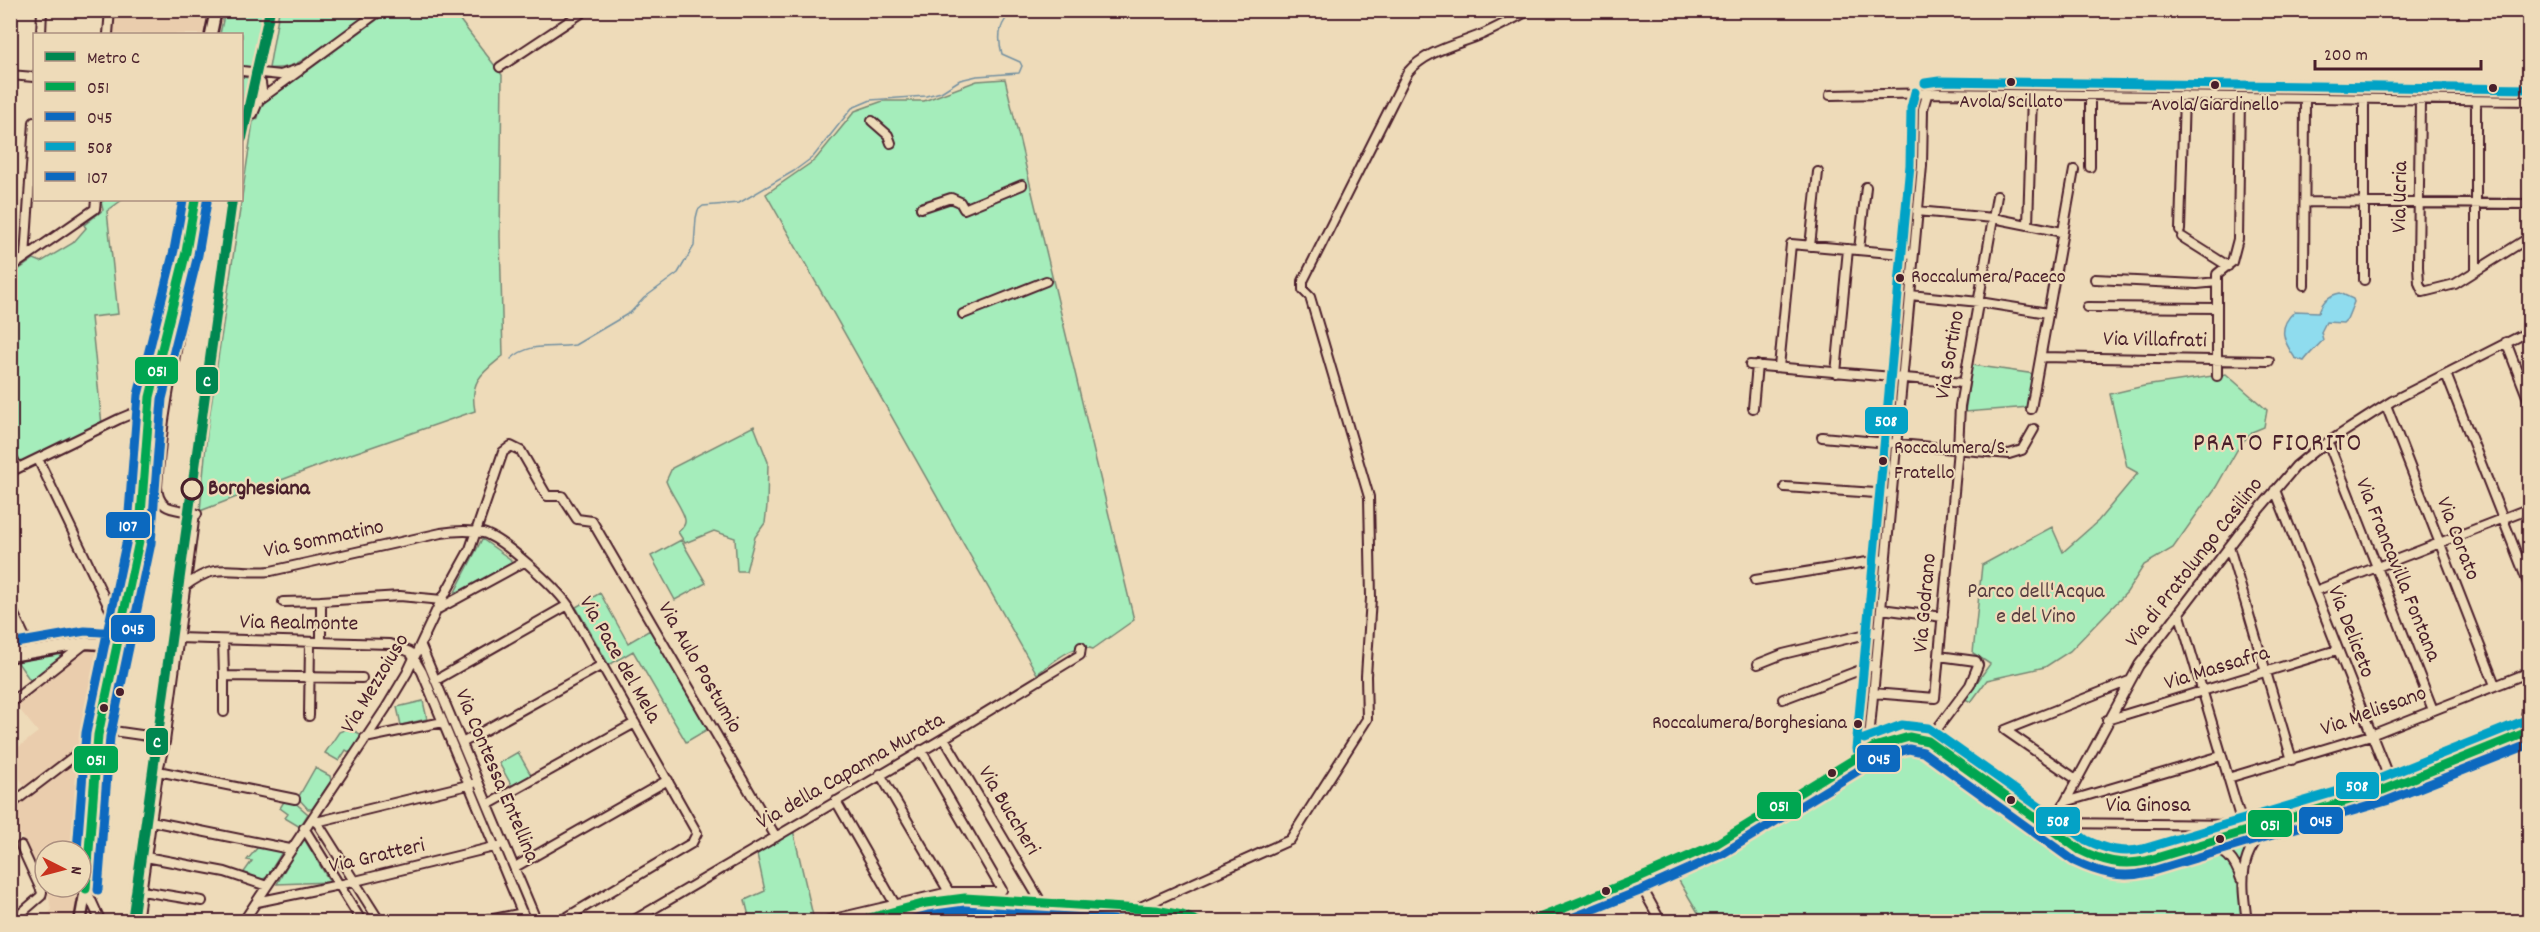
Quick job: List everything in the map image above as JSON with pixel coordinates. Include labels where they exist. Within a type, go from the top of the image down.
[{"type":"main road","points":[[213,33],[215,15]]},
{"type":"main road","points":[[90,839],[99,734],[118,642],[120,621],[137,554],[148,407],[154,375],[188,246],[195,201]]},
{"type":"main road","points":[[86,643],[102,637],[120,621]]},
{"type":"main road","points":[[102,637],[118,642]]},
{"type":"main road","points":[[10,656],[86,643],[118,642]]},
{"type":"main road","points":[[81,921],[84,899]]},
{"type":"street","points":[[41,33],[42,10]]},
{"type":"street","points":[[108,33],[110,10]]},
{"type":"street","points":[[243,115],[252,114],[263,97],[381,10]]},
{"type":"street","points":[[500,67],[586,10]]},
{"type":"street","points":[[1136,909],[1290,840],[1367,721],[1366,676],[1371,598],[1369,497],[1310,297],[1303,290],[1303,281],[1408,72],[1417,62],[1530,10]]},
{"type":"street","points":[[244,72],[280,75],[302,68]]},
{"type":"street","points":[[244,72],[260,81],[263,97]]},
{"type":"street","points":[[10,75],[33,77]]},
{"type":"street","points":[[273,91],[280,75]]},
{"type":"street","points":[[1830,95],[1939,93],[2090,97],[2184,96],[2529,101]]},
{"type":"street","points":[[1868,750],[1922,165],[1923,109],[1927,95]]},
{"type":"street","points":[[2028,225],[2032,95]]},
{"type":"street","points":[[2184,96],[2181,233],[2228,266]]},
{"type":"street","points":[[2090,97],[2090,167]]},
{"type":"street","points":[[2217,376],[2217,274],[2235,257],[2238,239],[2240,97]]},
{"type":"street","points":[[2304,285],[2305,99]]},
{"type":"street","points":[[2364,99],[2364,280]]},
{"type":"street","name":"Via Ucria","points":[[2420,101],[2419,283],[2423,292],[2455,284],[2476,271]]},
{"type":"street","points":[[2476,101],[2476,271]]},
{"type":"street","points":[[872,121],[888,135],[891,143]]},
{"type":"street","points":[[25,257],[33,137]]},
{"type":"street","points":[[2031,409],[2074,170]]},
{"type":"street","points":[[1810,246],[1818,172]]},
{"type":"street","points":[[921,208],[951,198],[960,202],[964,209],[1022,185]]},
{"type":"street","points":[[1859,250],[1866,188]]},
{"type":"street","name":"Via Sortino","points":[[1958,449],[1964,383],[1997,196]]},
{"type":"street","points":[[10,268],[95,209],[96,201]]},
{"type":"street","points":[[137,921],[196,514],[166,506],[158,495],[164,414],[195,264],[204,201]]},
{"type":"street","points":[[2305,202],[2529,204]]},
{"type":"street","points":[[1917,211],[1993,218],[2062,232]]},
{"type":"street","points":[[2476,271],[2529,237]]},
{"type":"street","points":[[1779,367],[1791,244],[1914,255]]},
{"type":"street","points":[[1836,373],[1848,249]]},
{"type":"street","points":[[2095,279],[2197,284],[2217,282]]},
{"type":"street","points":[[963,314],[1046,281]]},
{"type":"street","points":[[1910,294],[2048,313]]},
{"type":"street","points":[[2087,307],[2217,308]]},
{"type":"street","name":"Via di Pratolungo Casilino","points":[[2052,826],[2107,720],[2148,651],[2275,490],[2303,460],[2386,405],[2529,331]]},
{"type":"street","points":[[2506,342],[2529,404]]},
{"type":"street","name":"Via Villafrati","points":[[2041,357],[2268,361]]},
{"type":"street","points":[[1753,408],[1754,365],[1964,383]]},
{"type":"street","points":[[2446,374],[2529,588]]},
{"type":"street","name":"Via Corato","points":[[2386,405],[2495,685]]},
{"type":"street","points":[[10,453],[14,470],[148,407]]},
{"type":"street","points":[[142,500],[150,465],[154,422],[157,416],[164,414]]},
{"type":"street","points":[[1822,436],[2009,454],[2022,450],[2034,429]]},
{"type":"street","name":"Via Francavilla Fontana","points":[[2328,442],[2433,710]]},
{"type":"street","name":"Via Mezzoiuso","points":[[243,921],[304,828],[314,819],[393,698],[442,600],[463,564],[477,532],[506,448],[514,446],[521,451],[547,496],[562,496],[577,519],[589,519]]},
{"type":"street","name":"Via Godrano","points":[[1873,693],[1935,698],[1958,449]]},
{"type":"street","points":[[38,459],[120,621]]},
{"type":"street","points":[[1785,486],[1891,494]]},
{"type":"street","name":"Via Deliceto","points":[[2275,490],[2392,786]]},
{"type":"street","points":[[2315,591],[2529,508]]},
{"type":"street","name":"Via Aulo Postumio","points":[[589,519],[776,837]]},
{"type":"street","name":"Via Pace del Mela","points":[[477,532],[493,538],[524,562],[558,592],[568,605],[696,828],[697,837],[692,843],[559,921]]},
{"type":"street","name":"Via Sommatino","points":[[184,586],[201,574],[212,570],[247,573],[271,571],[441,533],[477,532]]},
{"type":"street","points":[[2229,547],[2292,760]]},
{"type":"street","points":[[1755,579],[1886,559]]},
{"type":"street","points":[[437,610],[524,562]]},
{"type":"street","points":[[283,602],[400,596],[442,600]]},
{"type":"street","points":[[321,601],[321,641]]},
{"type":"street","points":[[436,680],[568,605]]},
{"type":"street","points":[[10,606],[32,652]]},
{"type":"street","points":[[1881,609],[1943,617]]},
{"type":"street","points":[[2179,612],[2241,825],[2240,834],[2251,847]]},
{"type":"street","points":[[1758,664],[1783,654],[1879,631]]},
{"type":"street","name":"Via Realmonte","points":[[177,638],[392,644],[406,649],[415,658]]},
{"type":"street","points":[[224,640],[224,712]]},
{"type":"street","points":[[309,716],[310,642]]},
{"type":"street","points":[[10,703],[86,643]]},
{"type":"street","name":"Via Contessa Entellina","points":[[421,646],[537,921]]},
{"type":"street","name":"Via della Capanna Murata","points":[[631,921],[944,738],[1080,655],[1081,647]]},
{"type":"street","name":"Via Massafra","points":[[2107,720],[2337,650]]},
{"type":"street","points":[[1928,741],[1970,685],[1978,665],[1971,659],[1939,656]]},
{"type":"street","name":"Via Contessa Entellina","points":[[415,658],[526,921]]},
{"type":"street","points":[[1784,699],[1876,664]]},
{"type":"street","points":[[462,743],[602,665]]},
{"type":"street","name":"Via Melissano","points":[[2228,778],[2371,735],[2529,672]]},
{"type":"street","points":[[224,676],[362,678]]},
{"type":"street","points":[[2076,779],[2005,730],[2129,681]]},
{"type":"street","points":[[1552,921],[1569,918],[1738,832],[1868,750],[1904,737],[1918,737],[1928,741],[2052,826],[2088,855],[2115,864],[2143,862],[2392,786],[2527,727],[2529,694]]},
{"type":"street","points":[[365,738],[443,722]]},
{"type":"street","points":[[489,804],[635,723]]},
{"type":"street","points":[[10,805],[99,734],[148,736]]},
{"type":"street","name":"Via Buccheri","points":[[944,738],[1056,921]]},
{"type":"street","points":[[821,921],[896,907],[949,892],[999,892],[1002,890],[921,750]]},
{"type":"street","points":[[2065,802],[2221,756]]},
{"type":"street","points":[[158,771],[295,799]]},
{"type":"street","points":[[880,774],[949,892]]},
{"type":"street","points":[[515,867],[668,780]]},
{"type":"street","points":[[380,921],[314,819],[479,782]]},
{"type":"street","points":[[836,801],[896,907]]},
{"type":"street","points":[[151,821],[290,849]]},
{"type":"street","points":[[2247,921],[2243,884],[2244,865],[2251,847],[2272,824]]},
{"type":"street","name":"Via Ginosa","points":[[2052,826],[2241,825]]},
{"type":"street","points":[[304,828],[362,921]]},
{"type":"street","points":[[2227,853],[2228,837]]},
{"type":"street","name":"Via Gratteri","points":[[257,902],[339,885],[506,844]]},
{"type":"street","points":[[2205,844],[2227,853],[2236,864],[2243,884]]},
{"type":"street","points":[[11,921],[41,896],[42,892],[21,846]]},
{"type":"street","points":[[146,857],[221,871],[267,886]]},
{"type":"street","points":[[1528,921],[1638,882]]},
{"type":"street","points":[[1638,882],[1661,921]]},
{"type":"street","points":[[142,891],[202,901]]},
{"type":"street","points":[[852,921],[879,920],[965,898],[1136,909],[1179,914],[1200,921]]},
{"type":"street","points":[[90,899],[100,921]]},
{"type":"street","points":[[879,920],[896,907],[1047,904]]},
{"type":"street","points":[[478,921],[523,913]]},
{"type":"shaded area","points":[[114,10],[209,11],[203,33],[113,33]]},
{"type":"shaded area","points":[[99,646],[107,654],[90,739],[27,789],[11,766],[10,754],[38,732],[15,704],[86,647]]},
{"type":"shaded area","points":[[92,746],[85,839],[33,839],[33,861],[24,841],[11,822],[11,808]]},
{"type":"shaded area","points":[[49,899],[79,899],[75,921],[39,921],[51,911]]},
{"type":"green space","points":[[225,11],[264,11],[251,68],[243,66],[243,33],[220,33]]},
{"type":"green space","points":[[279,11],[375,11],[303,60],[287,67],[269,68]]},
{"type":"green space","points":[[389,11],[453,11],[502,75],[500,237],[503,356],[479,379],[474,392],[475,411],[334,460],[200,511],[207,433],[253,122],[258,118],[261,105]]},
{"type":"green space","points":[[243,77],[257,79],[260,93],[254,98],[250,107],[243,108]]},
{"type":"green space","points":[[1005,79],[1134,620],[1093,649],[1078,648],[1071,651],[1037,674],[766,194],[815,160],[855,111],[883,101],[924,101],[977,81]]},
{"type":"green space","points":[[121,201],[107,211],[118,314],[91,317],[102,425],[19,464],[11,447],[11,275],[34,259],[41,262],[73,243],[86,228],[84,225],[103,210],[101,202]]},
{"type":"green space","points":[[1972,365],[2035,374],[2030,407],[1965,412]]},
{"type":"green space","name":"Parco dell'Acqua e del Vino","points":[[2226,374],[2267,410],[2264,427],[2252,432],[2240,445],[2216,487],[2173,548],[2144,565],[2127,592],[2070,651],[2045,667],[1987,680],[1971,702],[1965,699],[1990,664],[1973,653],[1982,565],[2052,527],[2063,552],[2098,521],[2138,473],[2127,467],[2110,394],[2144,386]]},
{"type":"green space","points":[[754,426],[768,462],[767,506],[765,523],[755,537],[746,571],[737,571],[735,538],[714,531],[685,543],[678,532],[685,524],[684,516],[666,481],[672,468]]},
{"type":"green space","points":[[482,539],[510,559],[512,563],[454,594]]},
{"type":"green space","points":[[681,540],[706,583],[675,600],[651,556]]},
{"type":"green space","points":[[600,593],[628,643],[650,630],[708,729],[686,742],[633,651],[609,665],[576,607]]},
{"type":"green space","points":[[73,650],[32,683],[16,660]]},
{"type":"green space","points":[[423,701],[427,719],[401,725],[397,707]]},
{"type":"green space","points":[[349,728],[362,735],[351,753],[346,750],[339,761],[325,753],[339,732]]},
{"type":"green space","points":[[1916,737],[2077,848],[2127,864],[2240,834],[2249,849],[2243,884],[2247,922],[1703,921],[1672,869],[1711,851],[1869,749]]},
{"type":"green space","points":[[518,752],[532,777],[513,788],[499,763]]},
{"type":"green space","points":[[315,768],[330,776],[331,781],[312,809],[308,809],[298,798]]},
{"type":"green space","points":[[285,800],[293,801],[308,814],[300,827],[285,818],[288,814],[280,808]]},
{"type":"green space","points":[[793,830],[814,920],[750,921],[745,900],[765,891],[757,854]]},
{"type":"green space","points":[[303,837],[330,882],[277,884]]},
{"type":"green space","points":[[258,847],[282,852],[267,877],[260,881],[242,875],[252,861],[247,860]]},
{"type":"green space","points":[[957,910],[1048,914],[1051,921],[930,921],[928,915]]},
{"type":"water","points":[[2340,293],[2353,299],[2354,302],[2347,319],[2343,323],[2326,322],[2321,332],[2323,340],[2304,361],[2295,358],[2287,346],[2284,334],[2289,317],[2295,311],[2319,312],[2326,300]]},
{"type":"waterway","points":[[511,359],[519,353],[534,348],[575,345],[631,312],[644,298],[678,273],[694,246],[698,210],[703,206],[739,203],[794,171],[813,157],[852,108],[871,100],[926,96],[941,92],[960,80],[977,76],[1019,73],[1022,66],[1020,62],[1002,54],[1000,41],[1003,24],[1015,10]]},
{"type":"metro line","name":"C","points":[[243,133],[270,10]]},
{"type":"metro line","name":"C","points":[[132,922],[232,201]]},
{"type":"transit line","name":"508","points":[[1925,83],[1939,81],[2530,89]]},
{"type":"transit line","name":"508","points":[[1856,749],[1910,165],[1911,108],[1915,92]]},
{"type":"transit line","name":"107","points":[[78,839],[86,733],[127,539],[138,395],[174,250],[183,201]]},
{"type":"transit line","name":"051","points":[[90,839],[98,735],[139,541],[150,397],[186,252],[195,201]]},
{"type":"transit line","name":"045","points":[[98,890],[110,737],[151,543],[162,399],[198,255],[207,202]]},
{"type":"transit line","name":"107","points":[[10,644],[85,631],[118,633]]},
{"type":"transit line","name":"508","points":[[1864,739],[1902,725],[1928,728],[2086,840],[2107,848],[2128,851],[2143,849],[2379,779],[2526,720]]},
{"type":"transit line","name":"051","points":[[1529,922],[1637,879],[1716,844],[1874,747],[1909,737],[1928,741],[2080,850],[2104,860],[2129,863],[2146,861],[2383,790],[2530,731]]},
{"type":"transit line","name":"045","points":[[1562,922],[1642,890],[1722,854],[1879,758],[1909,749],[1923,752],[2074,861],[2102,872],[2129,875],[2149,872],[2386,801],[2530,744]]},
{"type":"transit line","name":"051","points":[[854,922],[926,903],[965,898],[1156,910],[1182,915],[1199,922]]},
{"type":"transit line","name":"045","points":[[902,922],[928,915],[965,910],[1148,922]]},
{"type":"place","name":"Avola/Scillato","points":[[2011,82]]},
{"type":"place","name":"Avola/Giardinello","points":[[2215,85]]},
{"type":"place","name":"Roccalumera/Paceco","points":[[1900,278]]},
{"type":"place","name":"Roccalumera/S. Fratello","points":[[1883,461]]},
{"type":"place","name":"Borghesiana","points":[[192,489]]},
{"type":"place","name":"Roccalumera/Borghesiana","points":[[1858,724]]},
{"type":"district","name":"PRATO FIORITO","points":[[2278,444]]}]
